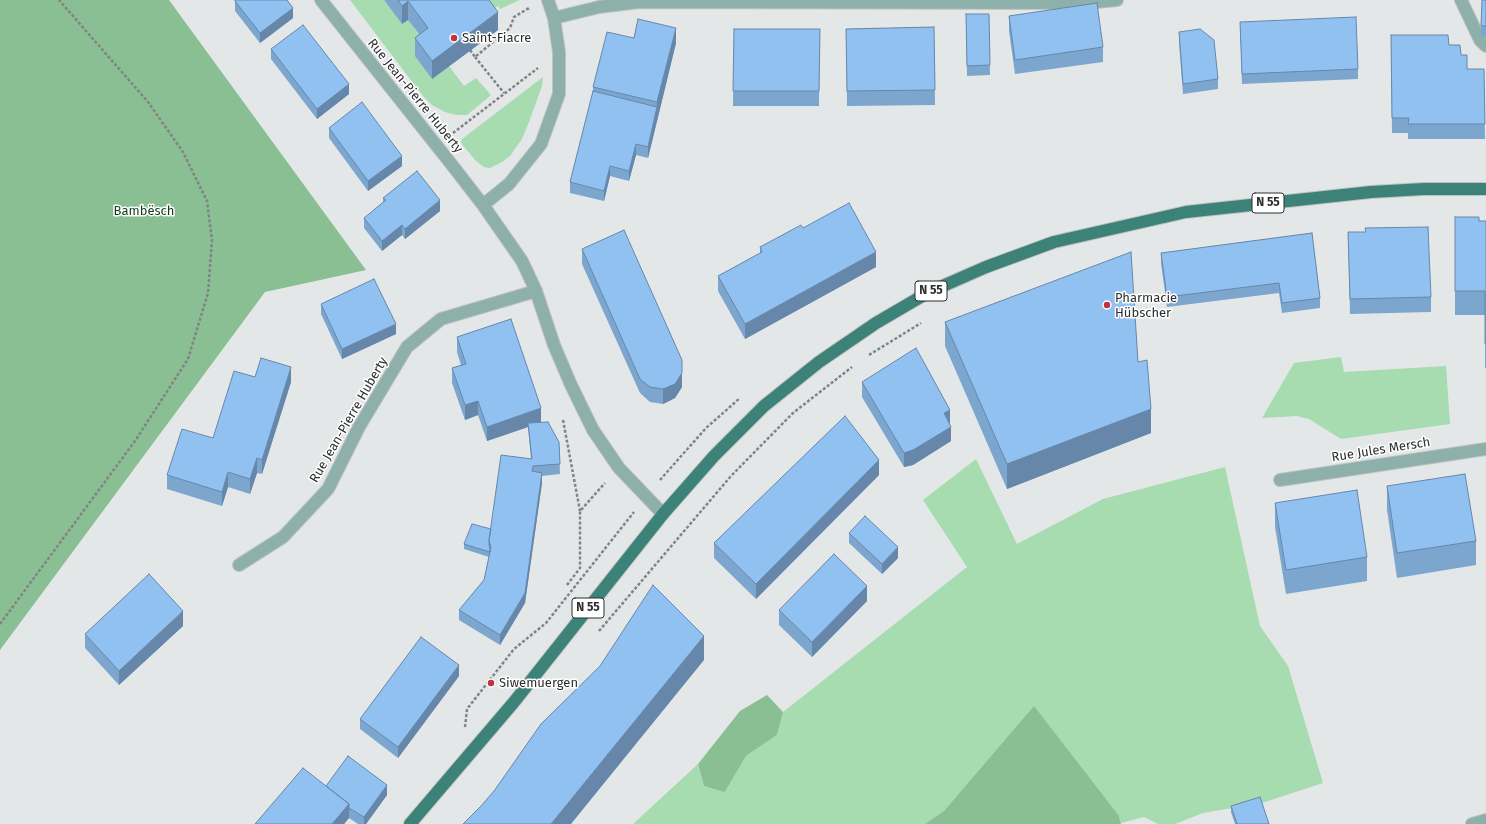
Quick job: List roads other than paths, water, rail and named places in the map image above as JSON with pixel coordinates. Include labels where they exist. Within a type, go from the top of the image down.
[{"type":"main road","name":"N 55","points":[[410,824],[514,702],[663,514],[719,451],[764,406],[819,362],[876,323],[929,292],[1054,242],[1186,212],[1371,192],[1424,189],[1486,189]]},
{"type":"street","name":"Rue Jean-Pierre Huberty","points":[[321,0],[483,205],[522,261],[536,291],[554,345],[571,385],[594,430],[619,468],[663,514]]},
{"type":"street","points":[[483,205],[509,184],[541,144],[559,94],[559,52],[554,18],[548,0]]},
{"type":"street","points":[[554,18],[599,7],[639,2],[1082,2],[1118,0]]},
{"type":"street","points":[[1461,0],[1480,40],[1486,46]]},
{"type":"street","name":"Rue Jean-Pierre Huberty","points":[[239,565],[283,537],[328,489],[359,427],[407,347],[441,319],[536,291]]},
{"type":"street","name":"Rue Jules Mersch","points":[[1280,480],[1486,449]]},
{"type":"street","points":[[1472,824],[1486,820]]},
{"type":"place","name":"Saint-Fiacre","points":[[454,38]]},
{"type":"place","name":"Pharmacie Hübscher","points":[[1107,305]]},
{"type":"place","name":"Siwemuergen","points":[[491,683]]},
{"type":"park label","name":"Bambësch","points":[[144,211]]}]
